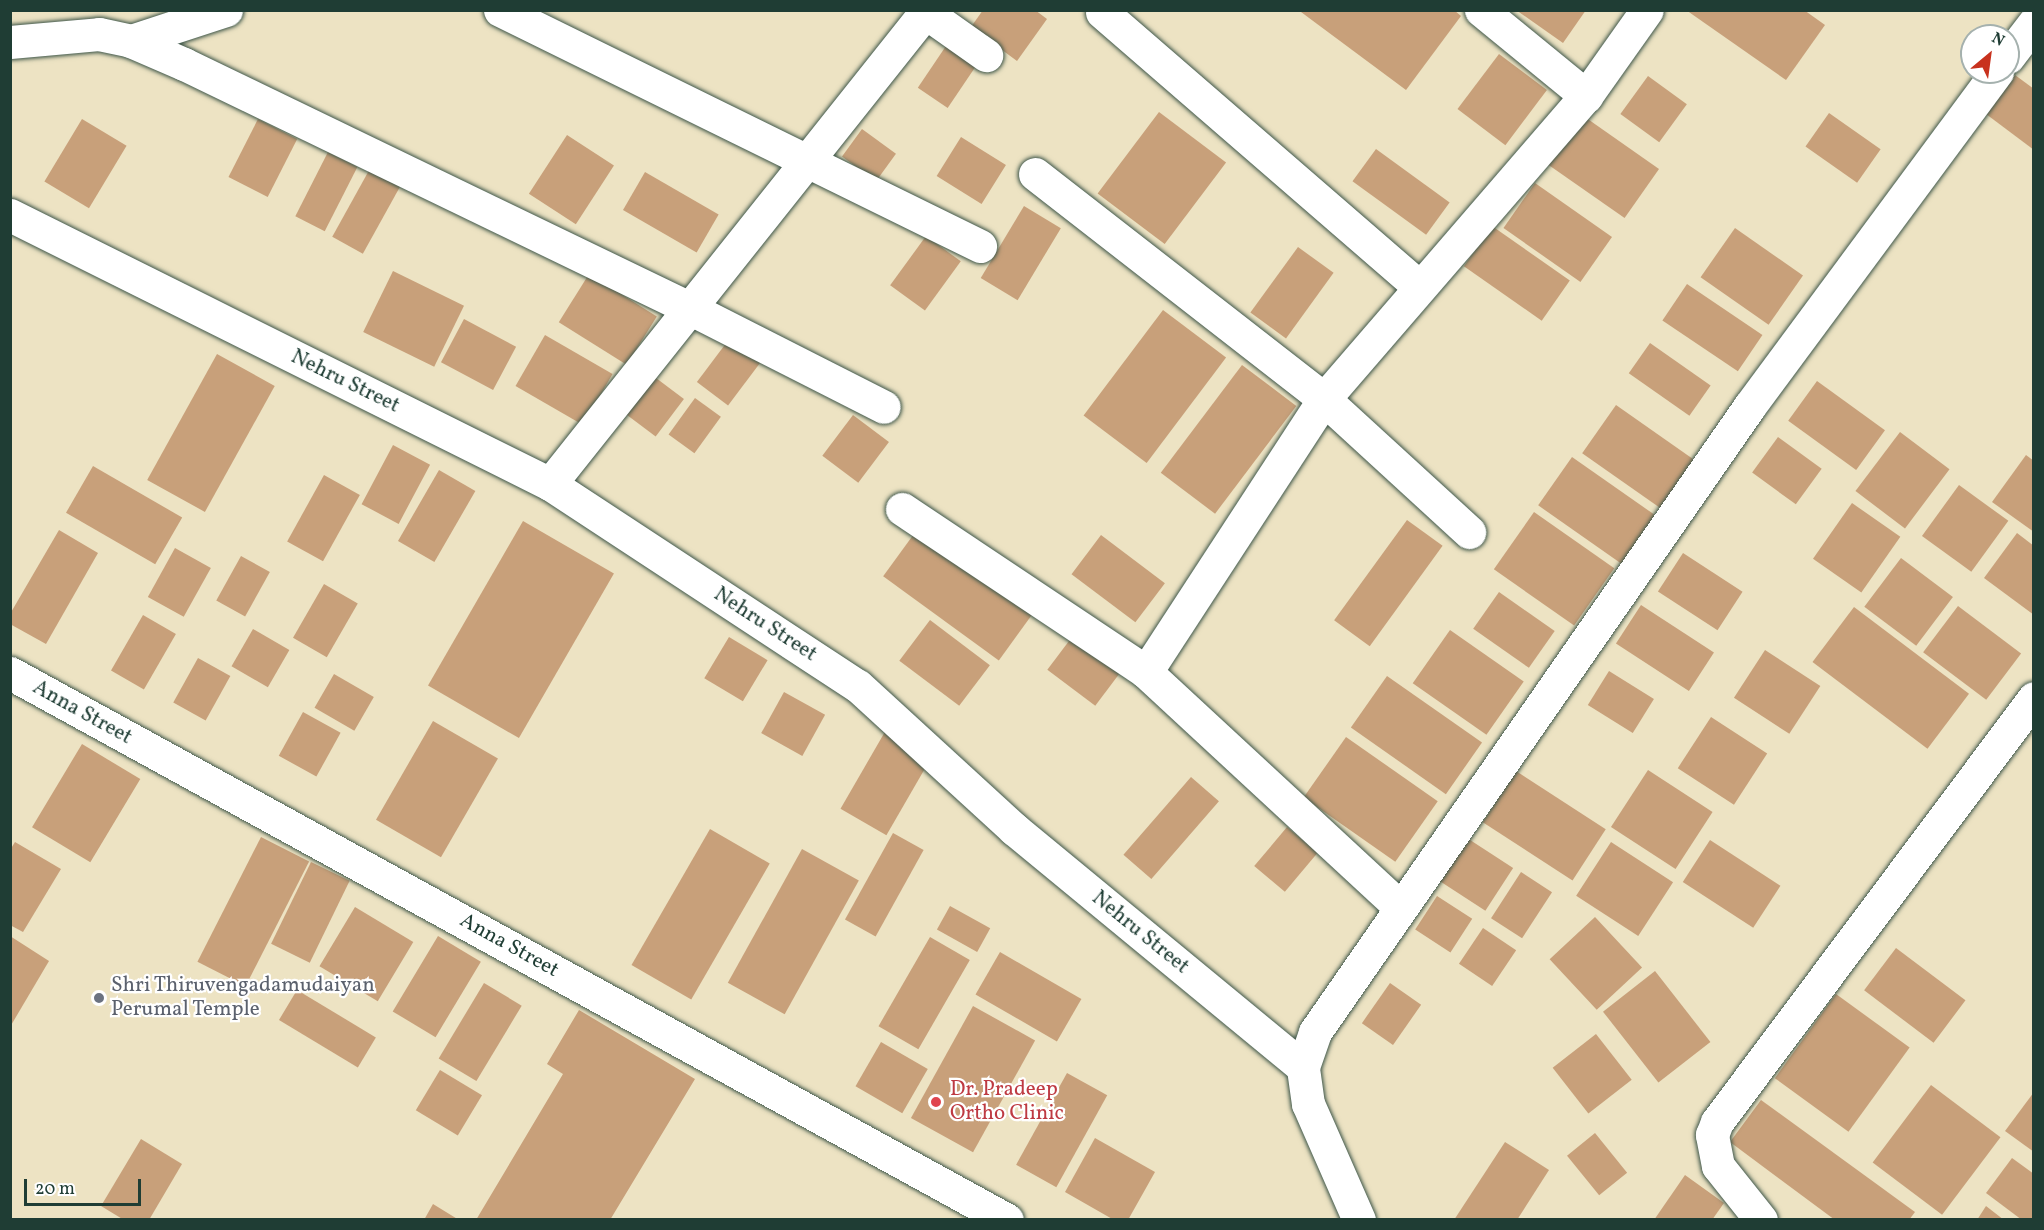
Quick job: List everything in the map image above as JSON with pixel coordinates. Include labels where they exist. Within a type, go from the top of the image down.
[{"type":"street","points":[[131,40],[226,10]]},
{"type":"street","points":[[500,10],[810,160],[980,246]]},
{"type":"street","points":[[1480,10],[1586,96]]},
{"type":"street","points":[[1146,672],[1324,399],[1586,96],[1647,10]]},
{"type":"street","points":[[550,484],[810,160],[926,11],[986,55]]},
{"type":"street","points":[[1102,12],[1420,287]]},
{"type":"street","points":[[2020,41],[2034,23]]},
{"type":"street","points":[[10,42],[99,34],[131,40],[184,63],[691,309],[884,408]]},
{"type":"street","points":[[1359,1220],[1308,1104],[1303,1067],[1315,1032],[1749,406],[1988,84]]},
{"type":"street","points":[[1035,174],[1324,399],[1469,532]]},
{"type":"street","name":"Nehru Street","points":[[10,215],[550,484],[858,686],[1014,829],[1303,1067]]},
{"type":"street","points":[[902,509],[1146,672],[1401,908]]},
{"type":"street","name":"Anna Street","points":[[10,674],[1007,1220]]},
{"type":"street","points":[[1761,1220],[1718,1166],[1712,1135],[1717,1122],[2034,698]]},
{"type":"building","points":[[983,10],[1035,10],[1047,19],[1017,61],[971,27]]},
{"type":"building","points":[[1302,10],[1454,10],[1461,16],[1406,90],[1301,12]]},
{"type":"building","points":[[1516,10],[1586,10],[1563,43]]},
{"type":"building","points":[[1686,10],[1804,10],[1825,25],[1786,80]]},
{"type":"building","points":[[948,43],[978,63],[948,108],[918,88]]},
{"type":"building","points":[[1499,54],[1547,90],[1505,145],[1457,109]]},
{"type":"building","points":[[1648,76],[1687,104],[1659,142],[1620,114]]},
{"type":"building","points":[[2020,79],[2034,89],[2034,150],[1986,114],[2008,84],[2020,84]]},
{"type":"building","points":[[1159,112],[1226,163],[1165,244],[1098,193]]},
{"type":"building","points":[[1829,113],[1881,149],[1857,183],[1805,147]]},
{"type":"building","points":[[1582,115],[1659,169],[1625,218],[1548,164]]},
{"type":"building","points":[[82,119],[127,146],[89,208],[44,182]]},
{"type":"building","points":[[258,119],[297,139],[268,197],[228,177]]},
{"type":"building","points":[[862,129],[896,154],[876,181],[842,157]]},
{"type":"building","points":[[567,135],[614,165],[576,224],[529,194]]},
{"type":"building","points":[[961,137],[1006,165],[982,204],[937,176]]},
{"type":"building","points":[[1376,149],[1450,202],[1426,235],[1352,181]]},
{"type":"building","points":[[328,152],[357,167],[325,231],[295,216]]},
{"type":"building","points":[[372,165],[403,182],[363,254],[332,237]]},
{"type":"building","points":[[645,172],[719,214],[697,253],[623,210]]},
{"type":"building","points":[[1535,183],[1612,237],[1580,282],[1503,228]]},
{"type":"building","points":[[1024,206],[1061,228],[1018,300],[981,278]]},
{"type":"building","points":[[1492,226],[1570,280],[1542,321],[1464,266]]},
{"type":"building","points":[[1735,228],[1803,276],[1769,325],[1701,277]]},
{"type":"building","points":[[926,236],[961,261],[925,311],[890,285]]},
{"type":"building","points":[[1298,247],[1334,273],[1286,338],[1250,313]]},
{"type":"building","points":[[393,271],[464,306],[434,367],[363,332]]},
{"type":"building","points":[[589,274],[657,316],[627,365],[559,322]]},
{"type":"building","points":[[1687,284],[1762,335],[1738,371],[1662,320]]},
{"type":"building","points":[[1163,310],[1226,358],[1147,463],[1084,415]]},
{"type":"building","points":[[464,319],[516,347],[493,390],[441,362]]},
{"type":"building","points":[[545,335],[613,374],[583,425],[516,386]]},
{"type":"building","points":[[730,338],[761,361],[728,405],[697,382]]},
{"type":"building","points":[[1650,343],[1711,385],[1689,416],[1629,373]]},
{"type":"building","points":[[217,354],[275,386],[205,512],[147,480]]},
{"type":"building","points":[[1242,365],[1296,406],[1215,514],[1161,473]]},
{"type":"building","points":[[652,375],[684,399],[656,437],[624,413]]},
{"type":"building","points":[[1817,381],[1885,430],[1856,470],[1788,421]]},
{"type":"building","points":[[695,398],[721,417],[694,453],[669,434]]},
{"type":"building","points":[[1616,405],[1695,461],[1662,509],[1582,453]]},
{"type":"building","points":[[853,415],[889,442],[858,483],[822,456]]},
{"type":"building","points":[[1900,432],[1950,469],[1905,528],[1855,491]]},
{"type":"building","points":[[1778,437],[1822,469],[1796,504],[1752,473]]},
{"type":"building","points":[[393,445],[430,465],[399,524],[362,504]]},
{"type":"building","points":[[2026,455],[2034,461],[2034,532],[1992,502]]},
{"type":"building","points":[[1572,457],[1656,516],[1623,564],[1538,505]]},
{"type":"building","points":[[93,466],[182,518],[155,564],[66,513]]},
{"type":"building","points":[[439,470],[475,491],[434,562],[398,541]]},
{"type":"building","points":[[324,475],[360,495],[323,561],[287,541]]},
{"type":"building","points":[[1959,485],[2008,521],[1971,572],[1922,536]]},
{"type":"building","points":[[1852,503],[1900,537],[1861,593],[1813,559]]},
{"type":"building","points":[[1534,512],[1614,568],[1574,626],[1494,569]]},
{"type":"building","points":[[1407,520],[1443,546],[1370,646],[1334,620]]},
{"type":"building","points":[[523,521],[614,574],[519,738],[428,686]]},
{"type":"building","points":[[919,527],[1035,611],[999,660],[883,576]]},
{"type":"building","points":[[59,530],[98,553],[46,644],[10,624],[10,614]]},
{"type":"building","points":[[2017,533],[2034,546],[2034,615],[1984,578]]},
{"type":"building","points":[[1101,535],[1165,583],[1135,622],[1072,574]]},
{"type":"building","points":[[175,548],[211,568],[184,617],[148,597]]},
{"type":"building","points":[[1683,553],[1743,592],[1717,630],[1658,592]]},
{"type":"building","points":[[241,556],[270,572],[245,617],[216,601]]},
{"type":"building","points":[[1901,558],[1953,597],[1916,646],[1864,607]]},
{"type":"building","points":[[324,584],[358,604],[327,657],[293,638]]},
{"type":"building","points":[[1499,592],[1555,631],[1529,668],[1473,629]]},
{"type":"building","points":[[1641,605],[1714,652],[1689,691],[1616,644]]},
{"type":"building","points":[[1958,606],[2021,654],[1986,700],[1923,652]]},
{"type":"building","points":[[1854,607],[1969,694],[1927,749],[1812,662]]},
{"type":"building","points":[[143,615],[176,634],[144,689],[111,670]]},
{"type":"building","points":[[930,620],[990,665],[959,706],[899,661]]},
{"type":"building","points":[[253,629],[289,650],[268,687],[231,666]]},
{"type":"building","points":[[1450,630],[1524,682],[1486,735],[1413,683]]},
{"type":"building","points":[[729,637],[768,660],[743,701],[704,678]]},
{"type":"building","points":[[1072,637],[1120,673],[1095,706],[1047,670]]},
{"type":"building","points":[[1765,650],[1820,686],[1789,734],[1734,698]]},
{"type":"building","points":[[198,658],[230,676],[206,721],[173,703]]},
{"type":"building","points":[[1609,671],[1654,699],[1633,733],[1588,705]]},
{"type":"building","points":[[334,674],[374,697],[354,731],[314,708]]},
{"type":"building","points":[[1387,676],[1482,743],[1446,794],[1351,728]]},
{"type":"building","points":[[784,692],[825,715],[802,756],[761,733]]},
{"type":"building","points":[[303,712],[341,733],[316,777],[279,756]]},
{"type":"building","points":[[1711,717],[1767,753],[1734,805],[1678,768]]},
{"type":"building","points":[[433,721],[498,758],[441,857],[376,820]]},
{"type":"building","points":[[886,730],[932,756],[886,835],[840,809]]},
{"type":"building","points":[[1346,737],[1438,801],[1395,862],[1304,798]]},
{"type":"building","points":[[82,744],[140,779],[90,862],[32,827]]},
{"type":"building","points":[[1648,770],[1713,812],[1676,869],[1611,827]]},
{"type":"building","points":[[1516,771],[1606,829],[1573,880],[1483,822]]},
{"type":"building","points":[[1191,777],[1219,801],[1151,879],[1123,855]]},
{"type":"building","points":[[1287,827],[1318,853],[1285,892],[1254,866]]},
{"type":"building","points":[[710,829],[770,864],[691,999],[632,965]]},
{"type":"building","points":[[893,833],[924,850],[876,937],[845,920]]},
{"type":"building","points":[[261,837],[309,862],[246,986],[197,962]]},
{"type":"building","points":[[1467,838],[1513,868],[1485,911],[1439,881]]},
{"type":"building","points":[[1710,840],[1780,886],[1753,928],[1683,882]]},
{"type":"building","points":[[15,842],[61,869],[23,932],[10,925],[10,850]]},
{"type":"building","points":[[1611,842],[1673,882],[1638,936],[1576,896]]},
{"type":"building","points":[[802,849],[859,881],[785,1014],[728,983]]},
{"type":"building","points":[[311,862],[350,881],[310,963],[271,944]]},
{"type":"building","points":[[1521,872],[1552,892],[1522,938],[1491,918]]},
{"type":"building","points":[[1437,896],[1472,919],[1450,952],[1415,930]]},
{"type":"building","points":[[950,906],[990,928],[977,952],[937,930]]},
{"type":"building","points":[[355,907],[413,942],[378,1001],[319,966]]},
{"type":"building","points":[[1595,917],[1642,967],[1597,1010],[1550,959]]},
{"type":"building","points":[[1483,928],[1516,950],[1492,986],[1459,964]]},
{"type":"building","points":[[10,936],[49,961],[10,1027]]},
{"type":"building","points":[[438,936],[481,962],[436,1037],[393,1011]]},
{"type":"building","points":[[930,937],[970,960],[918,1049],[878,1026]]},
{"type":"building","points":[[1896,948],[1965,1000],[1934,1043],[1864,990]]},
{"type":"building","points":[[1000,952],[1081,999],[1057,1041],[976,994]]},
{"type":"building","points":[[1655,971],[1710,1042],[1658,1083],[1603,1012]]},
{"type":"building","points":[[484,983],[522,1006],[476,1081],[439,1058]]},
{"type":"building","points":[[1390,983],[1421,1005],[1393,1045],[1362,1023]]},
{"type":"building","points":[[297,990],[376,1037],[358,1067],[279,1020]]},
{"type":"building","points":[[1836,994],[1910,1047],[1848,1132],[1775,1078]]},
{"type":"building","points":[[973,1006],[1035,1040],[973,1152],[911,1118]]},
{"type":"building","points":[[579,1010],[695,1079],[610,1220],[476,1220],[563,1074],[547,1064]]},
{"type":"building","points":[[1596,1034],[1632,1080],[1588,1114],[1553,1068]]},
{"type":"building","points":[[881,1042],[928,1069],[902,1113],[856,1086]]},
{"type":"building","points":[[440,1070],[482,1095],[458,1136],[416,1110]]},
{"type":"building","points":[[1067,1073],[1107,1095],[1056,1187],[1016,1165]]},
{"type":"building","points":[[1931,1085],[2000,1137],[1942,1215],[1873,1162]]},
{"type":"building","points":[[2034,1092],[2034,1152],[2005,1131]]},
{"type":"building","points":[[1761,1100],[1915,1212],[1909,1220],[1835,1220],[1730,1142]]},
{"type":"building","points":[[1595,1133],[1627,1173],[1599,1195],[1567,1156]]},
{"type":"building","points":[[1095,1138],[1155,1172],[1128,1220],[1114,1220],[1065,1192]]},
{"type":"building","points":[[141,1139],[182,1164],[149,1220],[124,1220],[101,1206]]},
{"type":"building","points":[[1505,1142],[1549,1170],[1517,1220],[1454,1220]]},
{"type":"building","points":[[2012,1158],[2034,1174],[2034,1220],[2022,1220],[1986,1193]]},
{"type":"building","points":[[1685,1175],[1724,1203],[1712,1220],[1654,1220]]},
{"type":"building","points":[[433,1204],[459,1220],[424,1220]]},
{"type":"building","points":[[1986,1206],[2004,1220],[1977,1220]]},
{"type":"place","name":"Shri Thiruvengadamudaiyan Perumal Temple","points":[[99,998]]},
{"type":"place","name":"Dr. Pradeep Ortho Clinic","points":[[936,1102]]}]
